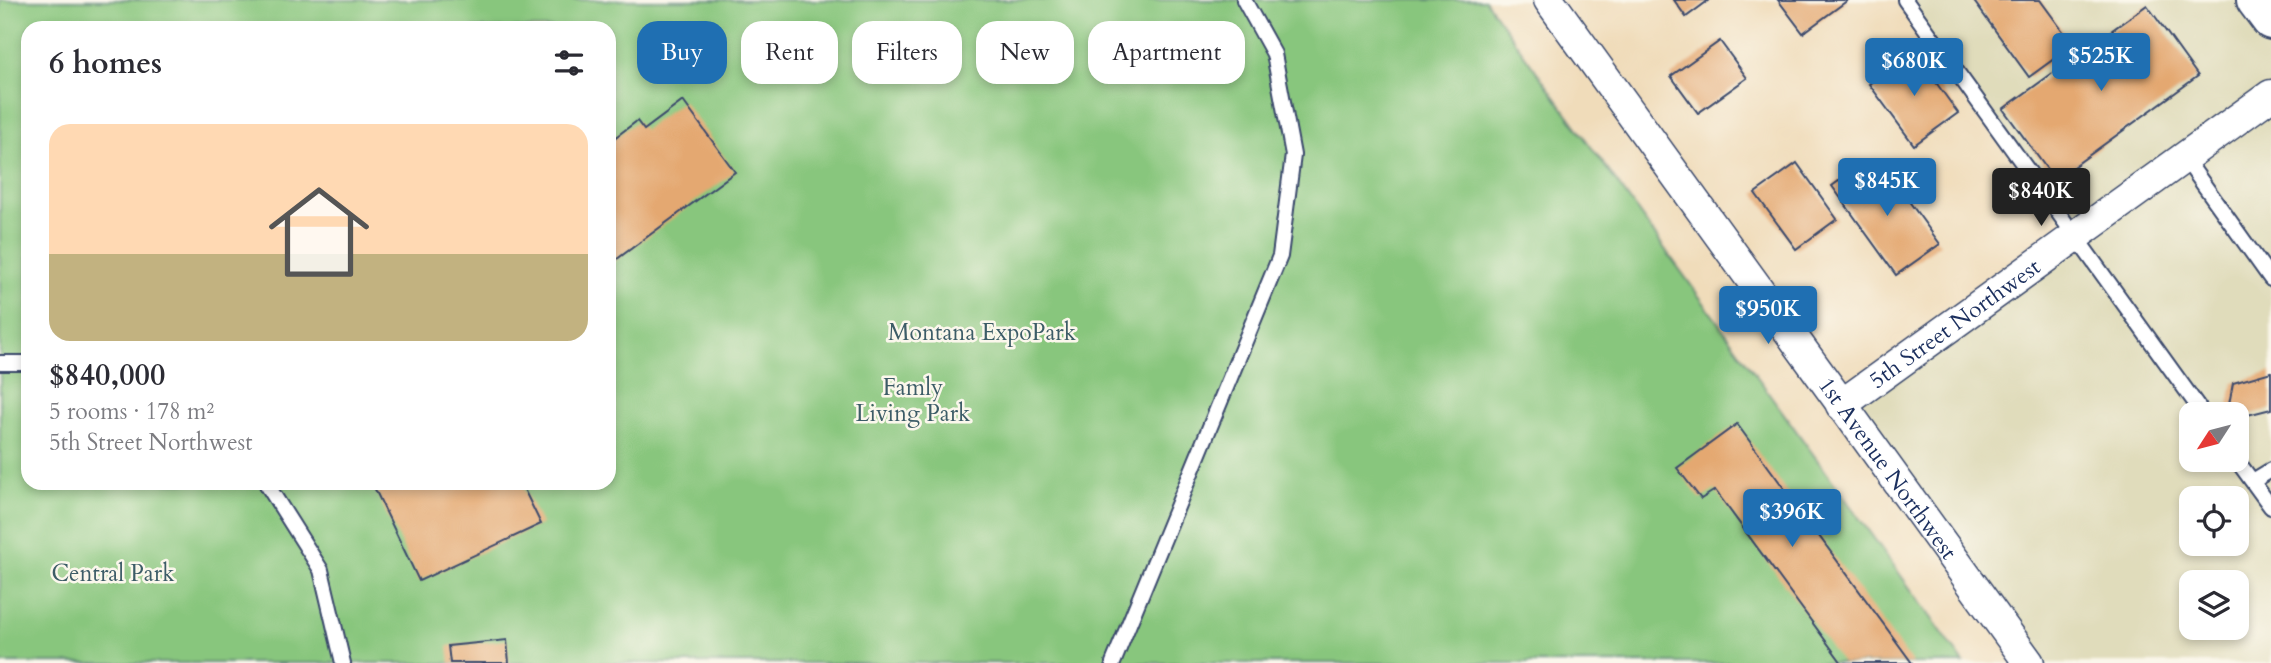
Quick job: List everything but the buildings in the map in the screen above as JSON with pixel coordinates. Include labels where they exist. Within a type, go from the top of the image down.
[{"type":"highway","points":[[2256,0],[2271,20]]},
{"type":"street","name":"1st Avenue Northwest","points":[[1549,0],[2029,663]]},
{"type":"street","name":"5th Street Northwest","points":[[1841,404],[2271,94]]},
{"type":"lane","points":[[1113,663],[1280,256],[1293,155],[1274,54],[1244,0]]},
{"type":"lane","points":[[1905,0],[2195,402]]},
{"type":"lane","points":[[2184,157],[2271,279]]},
{"type":"lane","points":[[0,362],[21,363]]},
{"type":"lane","points":[[2253,481],[2271,470]]},
{"type":"lane","points":[[2246,472],[2271,507]]},
{"type":"lane","points":[[270,490],[321,570],[343,663]]},
{"type":"shaded area","points":[[1905,0],[2256,0],[2271,20],[2271,663],[2029,663],[1841,405],[2074,235]]},
{"type":"green space","name":"Montana ExpoPark","points":[[0,0],[1485,0],[1964,663],[0,663]]},
{"type":"park label","name":"Famly Living Park","points":[[913,400]]},
{"type":"park label","name":"Central Park","points":[[113,573]]}]
